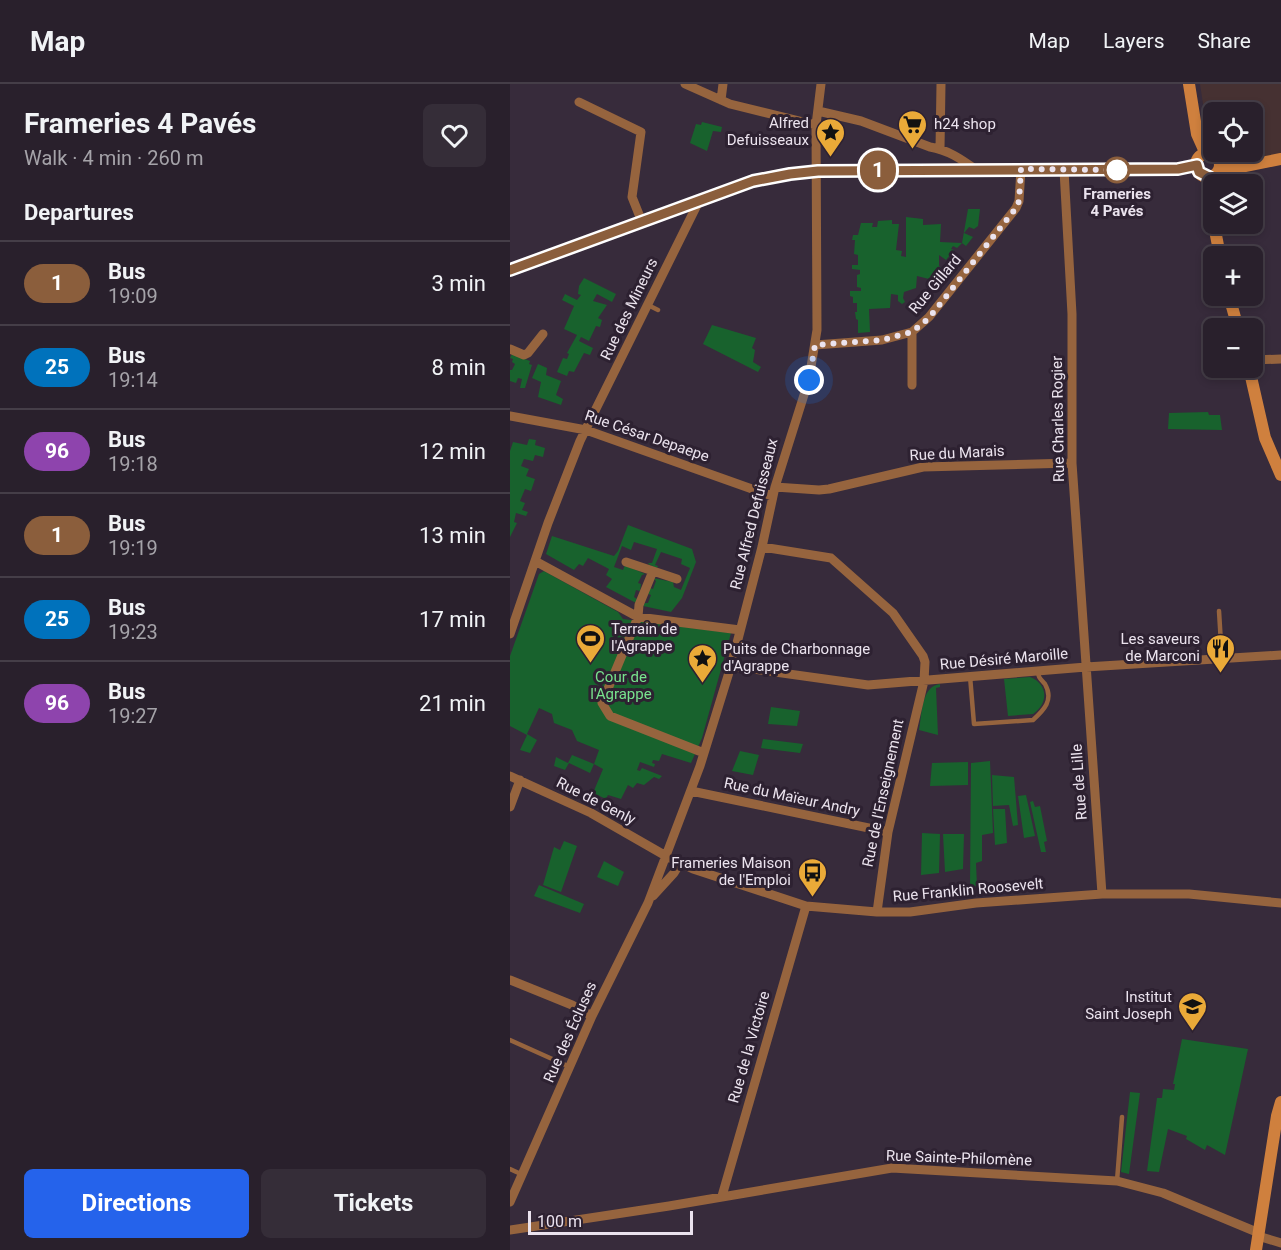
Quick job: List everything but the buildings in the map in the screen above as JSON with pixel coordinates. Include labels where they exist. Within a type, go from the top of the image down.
[{"type":"main road","points":[[1189,84],[1197,134],[1203,147]]},
{"type":"main road","points":[[1203,156],[1199,158],[1197,165],[1199,172],[1203,174]]},
{"type":"main road","points":[[1220,166],[1240,167],[1281,159]]},
{"type":"main road","points":[[1218,162],[1220,166]]},
{"type":"main road","points":[[510,270],[769,177],[818,171],[1178,169],[1197,165]]},
{"type":"main road","points":[[1216,174],[1220,166]]},
{"type":"main road","points":[[1251,378],[1265,438],[1281,475]]},
{"type":"main road","points":[[1256,1250],[1276,1116],[1281,1102]]},
{"type":"street","points":[[685,84],[730,104],[816,125]]},
{"type":"street","points":[[721,100],[723,84]]},
{"type":"street","name":"Rue Alfred Defuisseaux","points":[[648,903],[691,791],[731,666],[774,491],[809,380],[815,345],[818,171],[816,125],[821,84]]},
{"type":"street","points":[[940,149],[941,84]]},
{"type":"street","points":[[579,102],[641,132],[632,197],[642,222]]},
{"type":"street","points":[[818,111],[861,121],[940,149],[958,157],[975,169]]},
{"type":"street","name":"Rue Gillard","points":[[815,345],[882,340],[912,332],[929,318],[1016,208],[1019,201],[1021,169]]},
{"type":"street","name":"Rue Charles Rogier","points":[[1064,170],[1072,314],[1072,463],[1086,667]]},
{"type":"street","name":"Rue des Mineurs","points":[[510,634],[522,591],[586,430],[699,201]]},
{"type":"street","points":[[912,332],[912,385]]},
{"type":"street","points":[[510,349],[524,355],[543,334]]},
{"type":"street","points":[[1263,360],[1281,359]]},
{"type":"street","name":"Rue César Depaepe","points":[[510,416],[586,430],[774,491]]},
{"type":"street","name":"Rue du Marais","points":[[774,491],[829,489],[923,467],[1072,463]]},
{"type":"street","points":[[762,547],[831,558],[893,613],[923,656],[924,681]]},
{"type":"street","points":[[535,561],[638,617],[740,630]]},
{"type":"street","points":[[626,562],[677,579]]},
{"type":"street","points":[[652,571],[639,605],[638,617],[602,704],[610,716],[704,753]]},
{"type":"street","name":"Rue Désiré Maroille","points":[[731,666],[868,685],[1086,667],[1281,655]]},
{"type":"street","name":"Rue de Lille","points":[[1086,667],[1102,894]]},
{"type":"street","name":"Rue de l'Enseignement","points":[[877,912],[888,831],[924,681]]},
{"type":"street","name":"Rue de Genly","points":[[510,776],[591,813],[666,856]]},
{"type":"street","points":[[510,807],[520,780]]},
{"type":"street","name":"Rue du Maïeur Andry","points":[[691,791],[888,831]]},
{"type":"street","name":"Rue Franklin Roosevelt","points":[[666,856],[693,869],[806,906],[877,912],[910,912],[976,903],[1102,894],[1189,894],[1281,903]]},
{"type":"street","points":[[648,903],[680,863]]},
{"type":"street","name":"Rue des Écluses","points":[[510,1202],[592,1016],[648,903]]},
{"type":"street","name":"Rue de la Victoire","points":[[722,1196],[806,906]]},
{"type":"street","points":[[510,980],[572,1005],[592,1016]]},
{"type":"street","name":"Rue Sainte-Philomène","points":[[510,1230],[892,1168],[1117,1181],[1163,1193],[1281,1243]]},
{"type":"lane","points":[[648,305],[658,310]]},
{"type":"lane","points":[[1219,611],[1222,660]]},
{"type":"lane","points":[[970,676],[974,724],[1033,720],[1047,704],[1049,697],[1045,684],[1038,676],[1038,671]]},
{"type":"lane","points":[[510,1040],[570,1067]]},
{"type":"lane","points":[[1117,1181],[1122,1117]]},
{"type":"lane","points":[[510,1169],[523,1175]]},
{"type":"shaded area","points":[[1200,84],[1281,84],[1281,155],[1263,158],[1263,102],[1203,102],[1203,104]]},
{"type":"green space","points":[[702,122],[722,127],[721,132],[713,131],[707,151],[690,143],[696,124],[701,125]]},
{"type":"green space","points":[[968,209],[980,209],[978,226],[974,229],[969,227],[964,233],[973,237],[966,246],[962,243]]},
{"type":"green space","points":[[906,217],[923,219],[923,225],[941,224],[940,242],[962,243],[957,248],[953,246],[951,249],[954,250],[946,260],[939,255],[939,266],[944,270],[937,279],[931,275],[929,279],[917,276],[916,288],[904,292],[905,302],[902,304],[898,301],[898,295],[891,294],[890,308],[869,309],[870,332],[858,333],[858,320],[855,312],[857,312],[857,303],[853,303],[850,291],[861,291],[861,288],[857,287],[857,275],[860,274],[860,270],[852,269],[852,265],[858,265],[858,255],[854,254],[855,240],[852,240],[853,235],[858,235],[861,223],[873,223],[872,227],[877,227],[878,221],[892,220],[892,224],[899,224],[896,250],[902,251],[901,256],[906,257]]},
{"type":"green space","points":[[584,278],[616,294],[612,302],[597,294],[593,301],[607,305],[598,318],[602,320],[600,327],[596,326],[589,341],[581,337],[579,341],[593,348],[590,355],[584,353],[574,372],[569,371],[567,376],[557,372],[563,358],[567,359],[569,354],[567,353],[577,335],[564,329],[574,306],[562,300],[565,294],[577,300],[581,295],[578,294],[579,286]]},
{"type":"green space","points":[[712,325],[756,338],[752,348],[755,350],[753,362],[761,367],[758,372],[703,344]]},
{"type":"green space","points":[[512,354],[530,361],[529,364],[532,365],[525,388],[520,388],[522,379],[518,378],[516,383],[510,381],[510,370],[515,364],[510,358]]},
{"type":"green space","points":[[538,364],[547,368],[546,375],[561,381],[556,395],[563,399],[561,405],[538,397],[541,382],[532,378]]},
{"type":"green space","points":[[1208,412],[1209,415],[1220,415],[1222,430],[1168,429],[1169,413]]},
{"type":"green space","points":[[529,439],[536,440],[535,445],[545,448],[543,457],[535,455],[533,461],[524,459],[521,466],[529,469],[526,476],[535,479],[531,491],[525,489],[520,501],[525,503],[522,510],[528,512],[526,516],[516,513],[514,522],[517,523],[510,537],[510,451],[513,442],[527,445]]},
{"type":"green space","points":[[628,525],[692,549],[696,562],[682,598],[671,612],[643,606],[648,603],[651,595],[648,594],[650,588],[653,589],[656,581],[653,578],[673,582],[674,587],[681,590],[690,568],[681,564],[682,559],[661,552],[655,565],[658,566],[657,568],[648,564],[652,563],[657,549],[634,542],[631,550],[622,546],[614,567],[623,570],[625,565],[645,574],[638,583],[641,584],[640,591],[636,590],[634,597],[637,599],[636,603],[606,587],[612,579],[606,575],[609,569],[588,558],[583,566],[579,564],[574,570],[546,554],[552,536],[614,556]]},
{"type":"green space","name":"Cour de l'Agrappe","points":[[544,571],[618,612],[623,619],[731,633],[702,738],[691,763],[662,754],[659,761],[653,760],[654,767],[640,762],[637,770],[640,771],[642,768],[662,776],[659,779],[654,777],[644,785],[637,783],[633,788],[628,785],[621,799],[608,795],[606,799],[593,793],[603,769],[594,764],[599,750],[577,741],[572,730],[554,723],[552,714],[539,708],[527,734],[537,740],[530,753],[520,750],[527,735],[510,726],[510,656],[539,574]]},
{"type":"green space","points":[[1030,677],[1036,680],[1043,689],[1042,705],[1033,714],[1008,716],[1004,679]]},
{"type":"green space","points":[[940,684],[940,687],[936,688],[938,735],[919,730],[926,695],[934,686]]},
{"type":"green space","points":[[771,707],[800,711],[797,726],[768,724]]},
{"type":"green space","points":[[763,739],[803,744],[800,753],[761,748]]},
{"type":"green space","points":[[740,751],[759,755],[753,775],[732,771]]},
{"type":"green space","points":[[572,755],[594,764],[590,773],[569,763],[565,770],[554,766],[556,757],[568,763]]},
{"type":"green space","points":[[990,761],[993,833],[982,835],[982,861],[976,863],[977,886],[970,888],[971,763]]},
{"type":"green space","points":[[968,762],[968,785],[930,786],[932,763]]},
{"type":"green space","points":[[992,775],[1014,777],[1018,825],[1013,826],[1009,805],[993,806]]},
{"type":"green space","points":[[1026,795],[1035,836],[1024,838],[1018,796]]},
{"type":"green space","points":[[1033,801],[1035,807],[1040,806],[1047,841],[1044,842],[1046,852],[1041,852],[1030,802]]},
{"type":"green space","points":[[993,809],[1005,809],[1007,843],[995,845]]},
{"type":"green space","points":[[922,833],[940,834],[939,873],[921,875]]},
{"type":"green space","points":[[943,834],[964,834],[963,869],[945,872]]},
{"type":"green space","points":[[564,841],[577,846],[561,892],[543,885],[554,847],[560,850]]},
{"type":"green space","points":[[604,861],[624,872],[618,886],[597,877]]},
{"type":"green space","points":[[539,885],[584,904],[580,913],[534,896]]},
{"type":"green space","points":[[1182,1039],[1248,1049],[1225,1155],[1207,1145],[1205,1150],[1186,1139],[1187,1136],[1168,1129],[1159,1172],[1147,1171],[1157,1098],[1162,1098],[1163,1089],[1174,1090],[1175,1084],[1173,1084]]},
{"type":"green space","points":[[1130,1092],[1140,1093],[1129,1174],[1121,1172]]},
{"type":"bus line","name":"1","points":[[510,270],[753,181],[790,174],[818,171],[1178,169],[1197,165],[1197,169],[1203,176]]},
{"type":"place","name":"h24 shop","points":[[913,150]]},
{"type":"place","name":"Alfred Defuisseaux","points":[[830,158]]},
{"type":"place","name":"Frameries 4 Pavés","points":[[1117,170]]},
{"type":"place","name":"Terrain de l'Agrappe","points":[[590,664]]},
{"type":"place","name":"Les saveurs de Marconi","points":[[1221,674]]},
{"type":"place","name":"Puits de Charbonnage d'Agrappe","points":[[702,684]]},
{"type":"place","name":"Frameries Maison de l'Emploi","points":[[812,898]]},
{"type":"place","name":"Institut Saint Joseph","points":[[1193,1032]]},
{"type":"route","points":[[809,380],[815,345],[882,340],[912,332],[929,318],[1016,208],[1019,201],[1021,169],[1117,170]]}]
